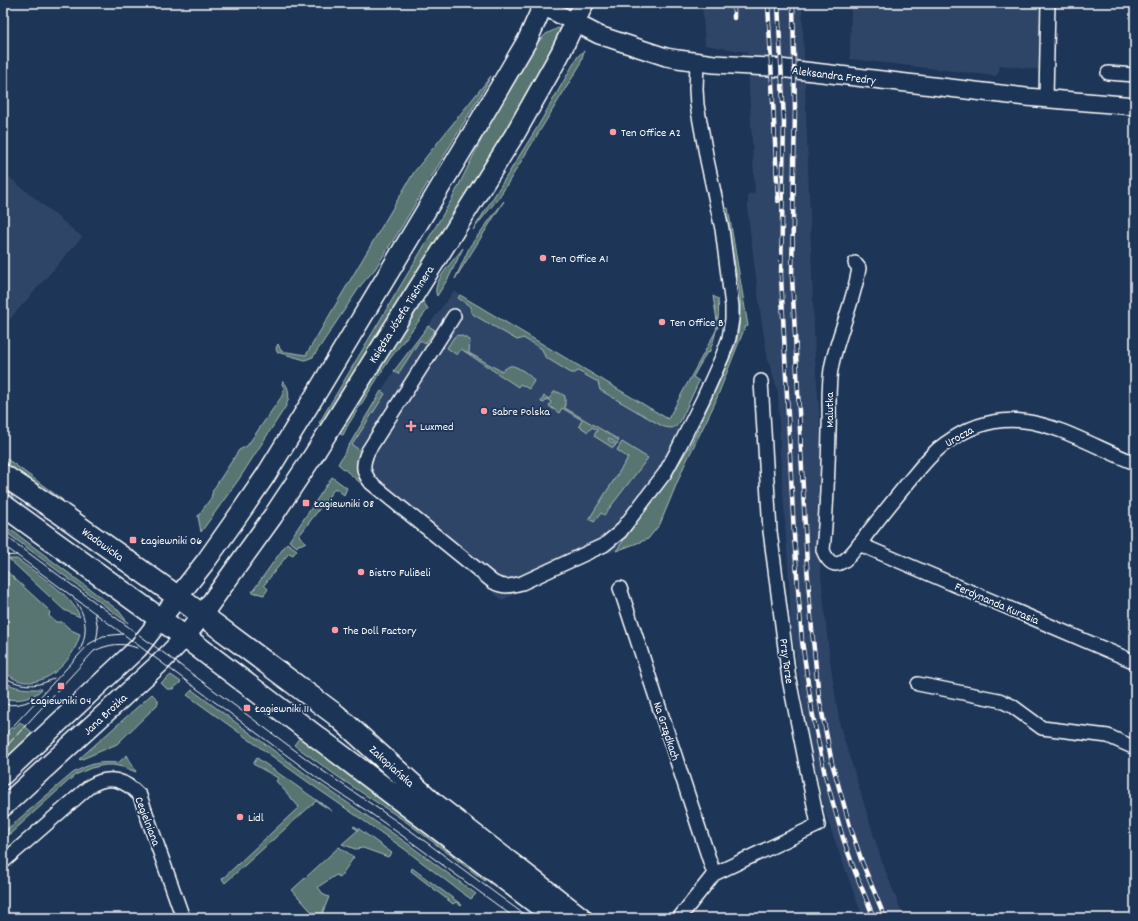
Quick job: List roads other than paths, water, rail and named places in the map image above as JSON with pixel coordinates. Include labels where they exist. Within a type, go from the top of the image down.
[{"type":"main road","name":"Księdza Józefa Tischnera","points":[[202,615],[273,516],[313,456],[515,134],[560,54],[584,3]]},
{"type":"main road","points":[[178,597],[240,513],[294,429],[489,106],[528,39],[544,4]]},
{"type":"main road","name":"Wadowicka","points":[[3,475],[60,513],[202,615]]},
{"type":"main road","points":[[3,505],[185,637]]},
{"type":"main road","name":"Jana Brożka","points":[[3,775],[138,648],[178,597]]},
{"type":"main road","name":"Jana Brożka","points":[[3,807],[145,678],[185,637],[202,615]]},
{"type":"main road","name":"Zakopiańska","points":[[202,615],[336,715],[432,802],[580,918]]},
{"type":"main road","name":"Zakopiańska","points":[[185,637],[556,918]]},
{"type":"street","points":[[1046,98],[1048,3]]},
{"type":"street","name":"Aleksandra Fredry","points":[[544,4],[575,23],[599,35],[666,57],[697,63],[771,67],[1046,98],[1135,106]]},
{"type":"street","points":[[454,316],[368,451],[364,459],[363,468],[365,475],[371,483],[493,582],[499,586],[511,586],[522,583],[604,545],[620,532],[665,472],[678,449],[692,424],[729,338],[732,319],[732,306],[722,229],[706,160],[697,105],[697,63]]},
{"type":"street","points":[[1108,73],[1135,75]]},
{"type":"street","name":"Malutka","points":[[829,561],[826,558],[824,550],[827,493],[829,388],[834,358],[857,284],[859,268],[855,263]]},
{"type":"street","name":"Przy Torze","points":[[714,874],[818,825],[789,679],[770,531],[761,381]]},
{"type":"street","name":"Urocza","points":[[829,561],[835,563],[842,562],[859,544],[933,453],[946,442],[982,424],[1012,420],[1029,421],[1041,424],[1135,463]]},
{"type":"street","name":"Ferdynanda Kurasia","points":[[859,544],[1135,662]]},
{"type":"street","name":"Na Grządkach","points":[[620,588],[714,874]]},
{"type":"street","points":[[918,684],[1000,700],[1012,706],[1042,728],[1108,736],[1135,748]]},
{"type":"street","name":"Cegielniana","points":[[3,862],[90,786],[99,780],[110,779],[123,782],[132,787],[140,796],[183,918]]},
{"type":"street","points":[[679,918],[714,874]]},
{"type":"tram line","points":[[3,534],[323,771],[411,831],[529,918]]},
{"type":"tram line","points":[[3,545],[324,783],[414,844],[515,918]]},
{"type":"tram line","points":[[3,556],[17,555]]},
{"type":"tram line","points":[[75,601],[82,613],[85,625],[83,644],[80,650]]},
{"type":"tram line","points":[[95,613],[98,630],[96,642]]},
{"type":"tram line","points":[[3,737],[89,644],[103,636],[123,634]]},
{"type":"tram line","points":[[3,750],[94,651],[121,644],[137,648]]},
{"type":"tram line","points":[[3,676],[9,680],[28,685],[35,685],[54,678]]},
{"type":"tram line","points":[[3,704],[20,704],[37,697]]},
{"type":"railway","points":[[734,3],[734,18]]},
{"type":"railway","points":[[768,3],[778,201]]},
{"type":"railway","points":[[778,3],[784,122],[781,276],[794,535],[802,641],[812,711],[825,775],[843,838],[874,918]]},
{"type":"railway","points":[[793,3],[795,110],[792,276],[807,566],[812,630],[819,697],[832,763],[862,862],[885,918]]},
{"type":"place","name":"Ten Office A2","points":[[613,132]]},
{"type":"place","name":"Ten Office A1","points":[[543,258]]},
{"type":"place","name":"Ten Office B","points":[[662,322]]},
{"type":"place","name":"Sabre Polska","points":[[484,411]]},
{"type":"place","name":"Luxmed","points":[[411,426]]},
{"type":"place","name":"Łagiewniki 08","points":[[306,503]]},
{"type":"place","name":"Łagiewniki 06","points":[[133,540]]},
{"type":"place","name":"Bistro FuliBeli","points":[[361,572]]},
{"type":"place","name":"The Doll Factory","points":[[335,630]]},
{"type":"place","name":"Łagiewniki 04","points":[[61,686]]},
{"type":"place","name":"Łagiewniki 11","points":[[247,708]]},
{"type":"place","name":"Lidl","points":[[240,817]]}]
